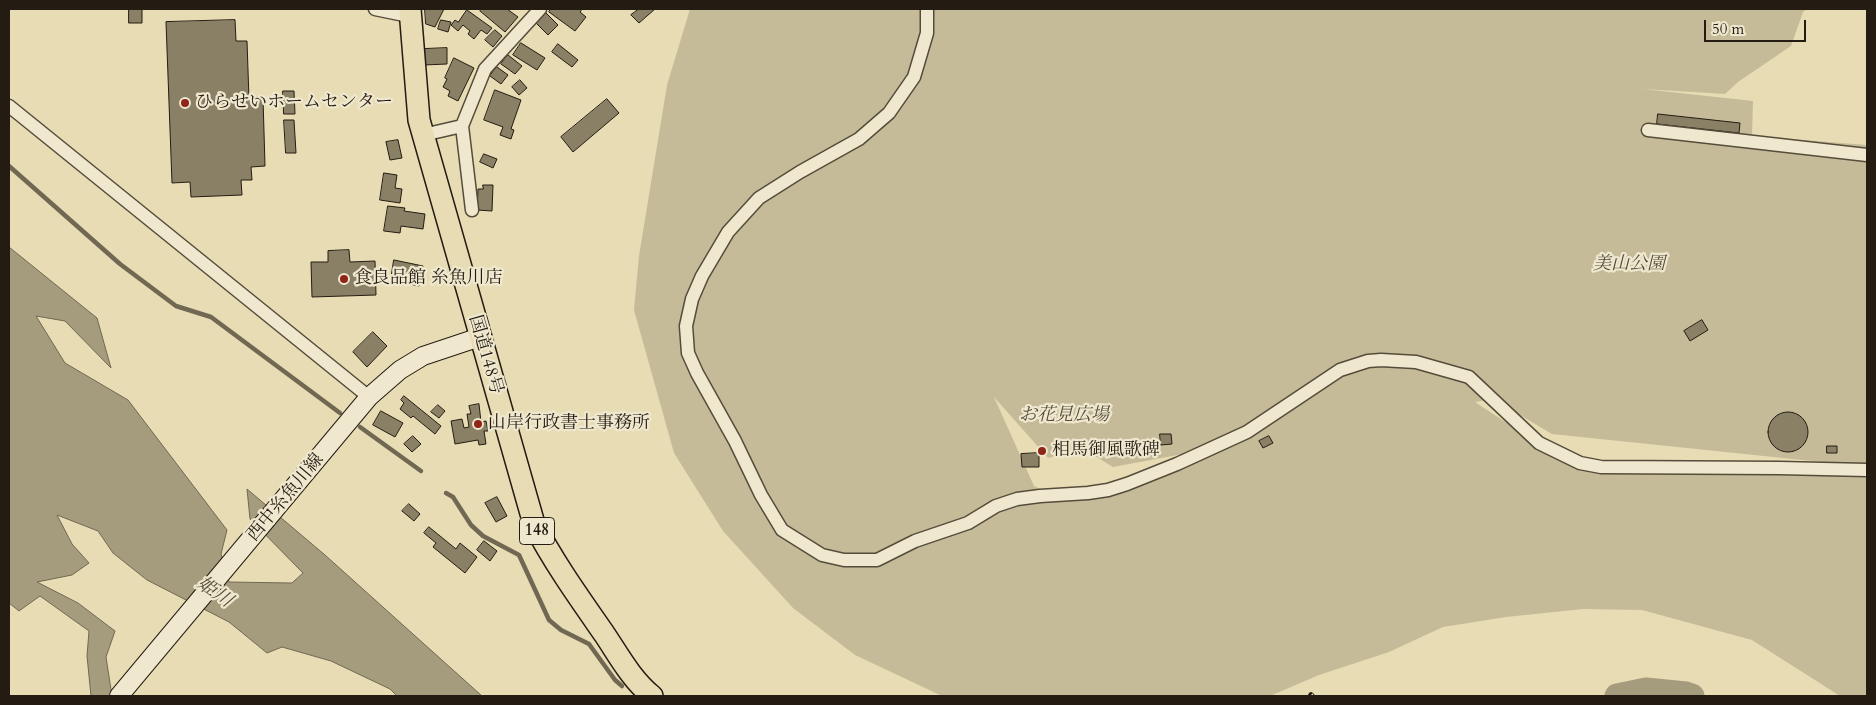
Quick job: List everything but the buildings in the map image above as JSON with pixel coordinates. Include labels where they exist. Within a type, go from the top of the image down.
[{"type":"highway","name":"国道148号","points":[[409,12],[419,120],[534,524],[559,568],[639,684],[652,696]]},
{"type":"main road","name":"西中糸魚川線","points":[[119,696],[369,397],[400,370],[423,356],[480,337]]},
{"type":"street","points":[[375,9],[409,12]]},
{"type":"street","points":[[472,210],[462,126],[485,69],[540,9]]},
{"type":"street","points":[[927,9],[927,33],[914,77],[888,113],[859,139],[800,172],[759,198],[728,232],[702,276],[692,299],[686,326],[688,353],[694,367],[735,441],[761,495],[782,530],[822,555],[844,560],[877,560],[916,541],[968,523],[996,506],[1017,499],[1088,493],[1108,490],[1127,484],[1177,464],[1247,432],[1340,370],[1368,361],[1416,362],[1469,377],[1539,443],[1580,463],[1601,467],[1867,470]]},
{"type":"street","points":[[9,106],[369,397]]},
{"type":"street","points":[[423,135],[462,126]]},
{"type":"street","points":[[1648,130],[1867,155]]},
{"type":"green space","points":[[690,9],[1807,9],[1803,12],[1791,46],[1738,82],[1725,94],[1643,89],[1753,101],[1752,136],[1867,145],[1867,473],[1831,463],[1552,434],[1493,399],[1475,402],[1519,431],[1602,473],[1867,476],[1867,696],[1840,696],[1752,640],[1642,610],[1583,609],[1506,617],[1443,627],[1389,652],[1319,675],[1270,696],[942,696],[855,655],[793,608],[723,531],[674,453],[634,310],[639,256],[667,85]],"holes":[[[994,397],[1048,458],[1082,448],[1113,467],[1221,447],[1100,496],[1058,498],[1034,486]]]},
{"type":"water","name":"姫川","points":[[9,247],[97,318],[111,368],[65,321],[36,316],[65,363],[128,400],[227,530],[221,554],[229,582],[292,583],[303,573],[250,519],[247,489],[325,555],[482,696],[397,696],[390,689],[331,661],[282,647],[267,653],[229,622],[147,580],[113,553],[98,531],[57,515],[72,544],[89,563],[72,575],[37,582],[78,603],[115,631],[106,657],[112,696],[91,696],[87,656],[89,631],[40,596],[19,611],[9,603]]},
{"type":"waterway","points":[[9,166],[120,264],[176,306],[211,317],[340,413]]},
{"type":"waterway","points":[[360,427],[421,471]]},
{"type":"waterway","points":[[446,493],[453,497],[471,525],[483,536],[519,555],[549,620],[561,630],[589,644],[615,680],[622,686]]},
{"type":"waterway","points":[[1617,696],[1646,690],[1692,696]]},
{"type":"place","name":"ひらせいホームセンター","points":[[185,103]]},
{"type":"place","name":"食良品館 糸魚川店","points":[[344,279]]},
{"type":"place","name":"山岸行政書士事務所","points":[[478,424]]},
{"type":"place","name":"相馬御風歌碑","points":[[1042,451]]},
{"type":"park label","name":"美山公園","points":[[1629,265]]},
{"type":"park label","name":"お花見広場","points":[[1064,416]]}]
